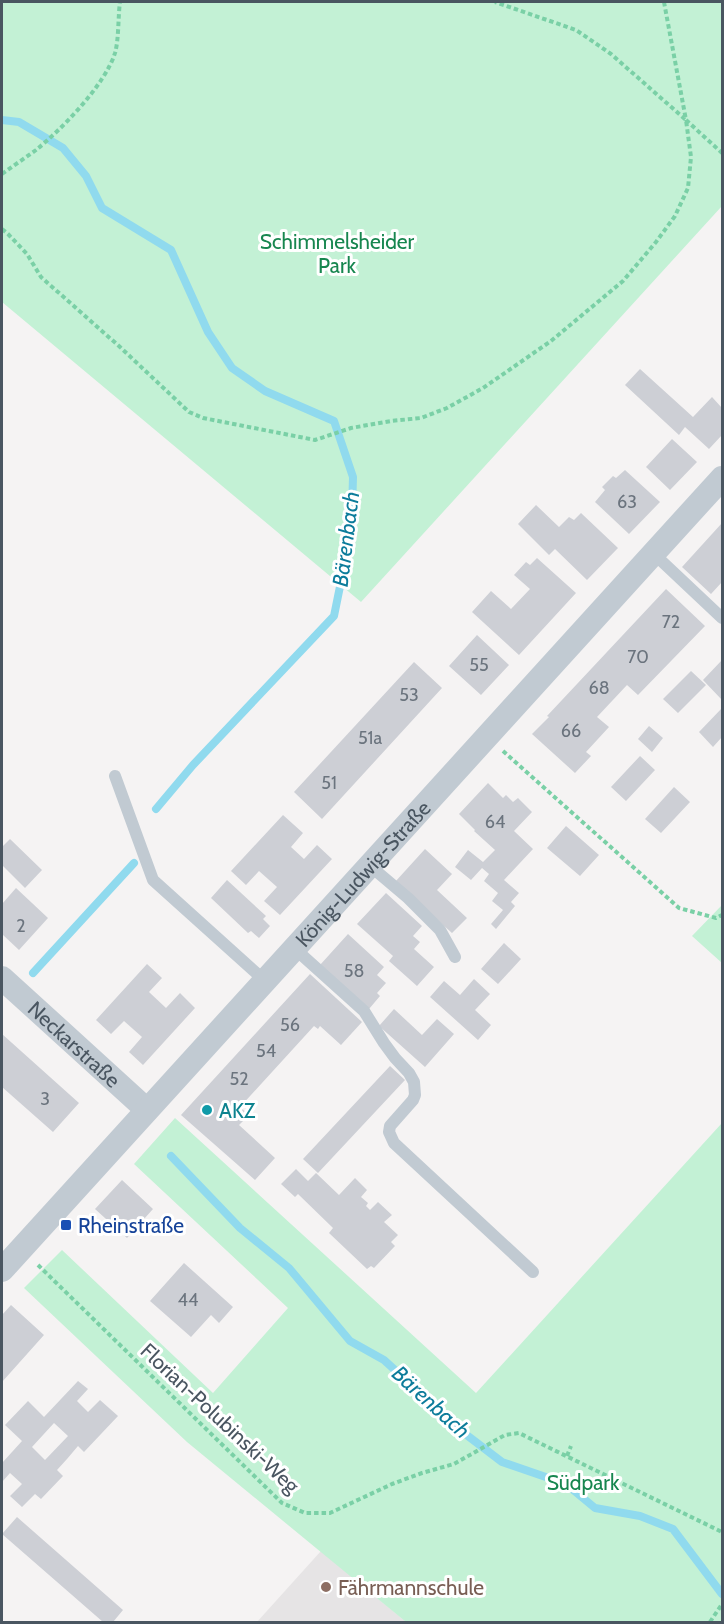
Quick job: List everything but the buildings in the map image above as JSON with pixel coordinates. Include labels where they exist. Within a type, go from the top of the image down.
[{"type":"street","name":"König-Ludwig-Straße","points":[[2,1270],[723,478]]},
{"type":"street","name":"Neckarstraße","points":[[2,978],[147,1110]]},
{"type":"lane","points":[[653,553],[723,618]]},
{"type":"lane","points":[[115,776],[153,880],[264,980]]},
{"type":"lane","points":[[369,865],[408,898],[440,930],[455,957]]},
{"type":"lane","points":[[294,948],[364,1011],[384,1043],[414,1082],[413,1100],[390,1126],[388,1132],[394,1143],[534,1272]]},
{"type":"path","points":[[2,174],[36,150],[64,124],[96,87],[115,51],[120,2]]},
{"type":"path","points":[[495,2],[576,30],[611,54],[723,153]]},
{"type":"path","points":[[2,229],[27,254],[41,277],[189,412],[203,418],[315,440],[351,428],[421,418],[447,408],[483,388],[551,341],[623,281],[675,216],[688,188],[691,157],[664,2]]},
{"type":"path","points":[[487,736],[679,908],[716,918],[723,915]]},
{"type":"path","name":"Florian-Polubinski-Weg","points":[[21,1248],[282,1503],[305,1513],[330,1513],[392,1484],[454,1464],[505,1435],[519,1433],[723,1532]]},
{"type":"path","points":[[567,1456],[571,1446]]},
{"type":"path","points":[[710,1623],[723,1604]]},
{"type":"shaded area","name":"Fährmannschule","points":[[321,1551],[406,1622],[257,1622]]},
{"type":"green space","name":"Schimmelsheider Park","points":[[2,2],[722,2],[722,206],[361,602],[2,302]]},
{"type":"green space","points":[[722,905],[722,963],[692,936]]},
{"type":"green space","name":"Südpark","points":[[175,1118],[476,1393],[722,1123],[722,1622],[406,1622],[187,1442],[24,1288],[62,1250],[213,1393],[288,1308],[134,1164]]},
{"type":"waterway","name":"Bärenbach","points":[[2,120],[19,122],[63,148],[86,176],[102,208],[171,250],[208,332],[232,368],[265,391],[334,421],[353,477],[348,547],[334,616],[193,765],[156,809]]},
{"type":"waterway","name":"Bärenbach","points":[[33,973],[134,863]]},
{"type":"waterway","name":"Bärenbach","points":[[171,1156],[240,1228],[289,1268],[350,1341],[384,1360],[464,1433],[502,1462],[566,1484],[595,1508],[640,1516],[673,1529],[722,1594]]},
{"type":"place","name":"AKZ","points":[[207,1110]]},
{"type":"place","name":"Rheinstraße","points":[[66,1225]]},
{"type":"place","name":"Fährmannschule","points":[[326,1587]]}]
